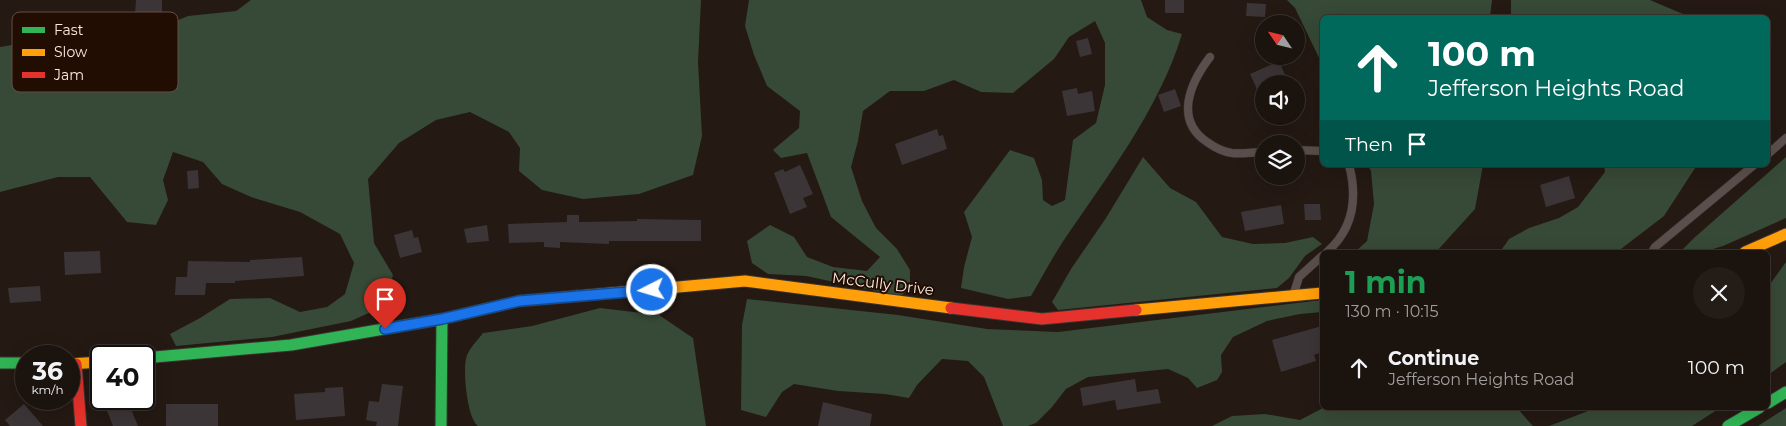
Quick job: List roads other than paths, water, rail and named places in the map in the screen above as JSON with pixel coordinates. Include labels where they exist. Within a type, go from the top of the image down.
[{"type":"street","points":[[1750,250],[1786,234]]},
{"type":"street","name":"McCully Drive","points":[[155,357],[291,345],[442,319],[519,301],[745,281],[1042,319],[1293,294],[1320,293]]},
{"type":"street","points":[[441,426],[442,319]]},
{"type":"street","points":[[0,363],[15,364]]},
{"type":"street","points":[[1770,402],[1786,392]]},
{"type":"street","points":[[80,410],[82,426]]},
{"type":"street","points":[[1728,426],[1756,410]]},
{"type":"lane","points":[[1210,57],[1199,71],[1192,87],[1189,114],[1192,127],[1197,135],[1212,145],[1230,152],[1255,152]]},
{"type":"lane","points":[[1770,152],[1786,138]]},
{"type":"lane","points":[[1305,150],[1320,151]]},
{"type":"lane","points":[[1328,250],[1341,238],[1350,220],[1352,177],[1350,167]]},
{"type":"lane","points":[[1653,250],[1752,167]]},
{"type":"lane","points":[[1293,294],[1299,277],[1320,258]]}]
